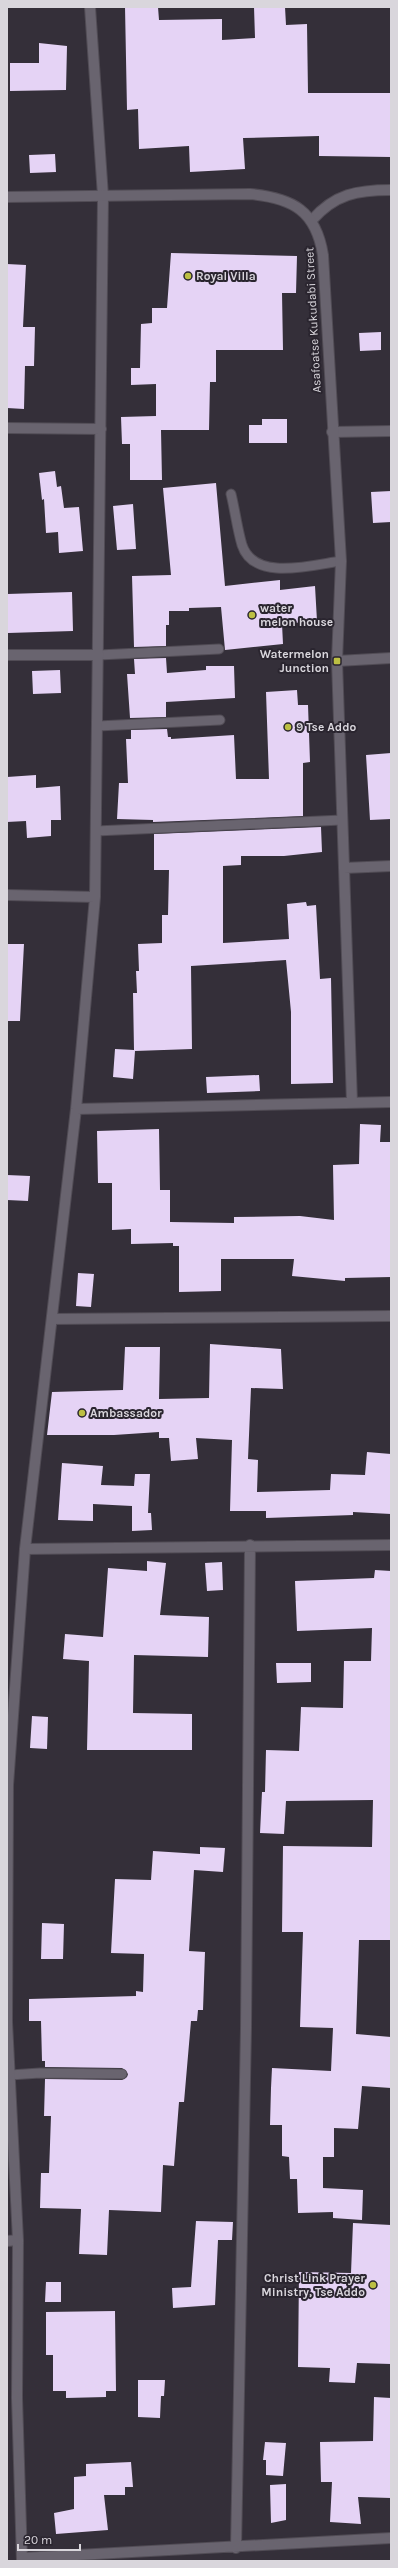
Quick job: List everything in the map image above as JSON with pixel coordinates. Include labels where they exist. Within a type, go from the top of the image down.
[{"type":"street","points":[[90,7],[103,196],[99,655],[95,897],[76,1109],[25,1549],[7,1785],[7,2022],[18,2240],[17,2398],[22,2560],[391,2538]]},
{"type":"street","points":[[312,220],[324,206],[347,194],[391,190]]},
{"type":"street","name":"Asafoatse Kukudabi Street","points":[[7,198],[250,194],[273,196],[297,206],[312,220],[320,236],[323,255],[332,432],[341,562],[336,661],[352,1103]]},
{"type":"street","points":[[7,428],[101,429]]},
{"type":"street","points":[[332,432],[391,432]]},
{"type":"street","points":[[7,655],[99,655]]},
{"type":"street","points":[[336,661],[391,658]]},
{"type":"street","points":[[344,868],[391,866]]},
{"type":"street","points":[[7,896],[95,897]]},
{"type":"street","points":[[76,1109],[391,1102]]},
{"type":"street","points":[[52,1319],[391,1316]]},
{"type":"street","points":[[25,1549],[250,1545],[391,1545]]},
{"type":"street","points":[[236,2548],[246,2028],[250,1545]]},
{"type":"street","points":[[7,2240],[18,2240]]},
{"type":"lane","points":[[231,494],[242,546],[256,563],[264,567],[278,568],[341,562]]},
{"type":"lane","points":[[99,655],[219,649]]},
{"type":"lane","points":[[98,726],[220,720]]},
{"type":"lane","points":[[96,831],[342,820]]},
{"type":"lane","points":[[10,2075],[40,2073],[122,2074]]},
{"type":"building","points":[[125,7],[158,7],[159,20],[222,19],[222,40],[255,38],[254,7],[285,7],[286,25],[307,24],[308,93],[391,93],[391,157],[319,156],[319,136],[243,138],[245,169],[190,172],[189,146],[139,149],[138,109],[127,110]]},
{"type":"building","points":[[39,43],[67,46],[66,90],[10,91],[10,63],[39,63]]},
{"type":"building","points":[[55,154],[56,172],[30,173],[29,155]]},
{"type":"building","points":[[171,253],[297,256],[296,293],[282,293],[283,350],[216,350],[216,382],[210,382],[209,430],[161,430],[162,480],[130,480],[130,444],[122,444],[121,417],[156,416],[156,384],[131,385],[131,368],[140,368],[141,324],[152,323],[152,308],[167,308]]},
{"type":"building","points":[[7,264],[26,265],[23,327],[35,327],[34,366],[25,366],[24,409],[7,408]]},
{"type":"building","points":[[381,332],[381,350],[360,351],[359,333]]},
{"type":"building","points":[[262,419],[287,419],[287,443],[249,443],[249,425],[262,425]]},
{"type":"building","points":[[55,471],[57,487],[61,486],[64,508],[79,507],[83,551],[59,553],[58,532],[46,533],[44,499],[42,500],[39,473]]},
{"type":"building","points":[[216,483],[225,586],[280,580],[280,590],[315,586],[317,621],[282,624],[283,644],[225,650],[221,607],[189,608],[189,611],[169,611],[169,625],[166,625],[166,646],[134,647],[132,576],[171,575],[163,488]]},
{"type":"building","points":[[391,491],[391,522],[373,523],[371,492]]},
{"type":"building","points":[[133,504],[136,549],[117,550],[113,506]]},
{"type":"building","points":[[72,592],[73,631],[8,633],[7,594]]},
{"type":"building","points":[[166,658],[167,673],[206,670],[206,666],[234,666],[235,698],[166,702],[166,717],[130,718],[127,674],[135,674],[134,659]]},
{"type":"building","points":[[60,670],[61,693],[33,694],[32,671]]},
{"type":"building","points":[[297,690],[298,705],[308,705],[310,762],[303,763],[303,816],[153,822],[153,820],[117,819],[119,783],[128,783],[126,739],[131,739],[131,730],[167,729],[168,737],[171,737],[171,739],[234,735],[236,779],[269,779],[266,692]]},
{"type":"building","points":[[391,753],[391,819],[370,820],[366,755]]},
{"type":"building","points":[[36,775],[36,788],[60,786],[61,820],[51,820],[51,836],[27,838],[26,821],[7,822],[7,777]]},
{"type":"building","points":[[321,827],[322,852],[284,856],[241,856],[241,865],[223,866],[223,943],[289,939],[287,904],[306,902],[307,906],[316,905],[320,979],[331,978],[333,1083],[291,1084],[291,1012],[286,960],[191,966],[192,1049],[135,1051],[133,1079],[113,1077],[115,1049],[134,1050],[133,993],[137,993],[136,971],[139,971],[138,944],[162,943],[162,915],[168,915],[169,870],[154,870],[154,834]]},
{"type":"building","points":[[7,944],[24,944],[20,1021],[7,1021]]},
{"type":"building","points":[[259,1075],[260,1091],[207,1093],[206,1077]]},
{"type":"building","points":[[360,1124],[381,1125],[380,1142],[391,1142],[391,1277],[345,1278],[345,1281],[292,1276],[294,1259],[221,1259],[221,1291],[179,1292],[179,1246],[173,1246],[173,1243],[131,1244],[131,1229],[112,1230],[112,1183],[98,1183],[97,1131],[159,1129],[160,1190],[170,1190],[170,1222],[234,1223],[234,1217],[300,1216],[334,1220],[333,1165],[359,1164]]},
{"type":"building","points":[[7,1175],[30,1176],[28,1201],[7,1200]]},
{"type":"building","points":[[78,1273],[94,1274],[91,1307],[76,1306]]},
{"type":"building","points":[[210,1344],[281,1349],[283,1389],[251,1388],[248,1459],[258,1460],[257,1492],[330,1490],[331,1474],[365,1475],[367,1452],[391,1454],[391,1514],[353,1512],[353,1515],[266,1518],[266,1511],[230,1511],[232,1440],[196,1438],[198,1459],[171,1461],[169,1438],[159,1438],[159,1432],[114,1435],[47,1435],[52,1392],[123,1390],[125,1347],[160,1347],[159,1399],[209,1398]]},
{"type":"building","points":[[62,1463],[103,1466],[101,1485],[134,1486],[135,1474],[150,1474],[148,1513],[151,1513],[152,1530],[132,1531],[132,1506],[93,1504],[93,1521],[58,1520]]},
{"type":"building","points":[[147,1561],[166,1563],[160,1615],[209,1617],[208,1657],[134,1655],[133,1713],[192,1714],[192,1750],[87,1750],[89,1661],[63,1659],[65,1634],[103,1637],[108,1568],[147,1571]]},
{"type":"building","points":[[222,1562],[223,1590],[207,1591],[205,1563]]},
{"type":"building","points":[[375,1570],[391,1571],[391,1940],[359,1940],[356,2034],[391,2037],[391,2088],[362,2086],[358,2129],[334,2128],[334,2157],[323,2157],[323,2188],[363,2190],[362,2220],[333,2218],[333,2212],[298,2213],[297,2179],[290,2179],[289,2157],[282,2156],[282,2125],[270,2125],[272,2068],[331,2071],[333,2028],[300,2027],[303,1932],[282,1932],[283,1846],[372,1847],[373,1800],[286,1801],[284,1834],[260,1833],[262,1792],[265,1792],[266,1750],[299,1751],[301,1707],[343,1708],[344,1661],[371,1661],[372,1628],[297,1631],[295,1581],[374,1578]]},
{"type":"building","points":[[276,1663],[311,1663],[311,1682],[277,1683]]},
{"type":"building","points":[[32,1716],[48,1717],[47,1749],[30,1748]]},
{"type":"building","points":[[200,1847],[225,1848],[223,1872],[194,1870],[189,1951],[205,1952],[203,2010],[198,2010],[197,2021],[191,2021],[184,2102],[179,2102],[174,2166],[163,2165],[161,2212],[109,2210],[107,2255],[79,2254],[81,2209],[40,2208],[41,2173],[49,2173],[51,2116],[44,2116],[45,2079],[122,2080],[127,2077],[128,2074],[122,2068],[45,2067],[45,2061],[42,2061],[41,2021],[29,2021],[29,1999],[136,1996],[136,1991],[143,1992],[144,1954],[111,1953],[115,1879],[151,1880],[153,1851],[200,1854]]},
{"type":"building","points":[[42,1923],[64,1924],[63,1959],[41,1959]]},
{"type":"building","points":[[196,2221],[233,2222],[232,2240],[218,2240],[215,2305],[173,2308],[172,2288],[191,2287]]},
{"type":"building","points":[[353,2223],[391,2225],[391,2364],[357,2363],[355,2383],[329,2382],[330,2368],[298,2367],[299,2272],[351,2273]]},
{"type":"building","points":[[46,2282],[61,2282],[61,2302],[45,2302]]},
{"type":"building","points":[[115,2311],[116,2391],[106,2391],[106,2397],[66,2398],[66,2391],[53,2391],[53,2355],[46,2355],[46,2312]]},
{"type":"building","points":[[138,2380],[165,2380],[164,2396],[161,2396],[160,2418],[138,2417]]},
{"type":"building","points":[[374,2397],[391,2398],[391,2498],[358,2497],[361,2524],[330,2522],[332,2482],[321,2482],[320,2442],[373,2441]]},
{"type":"building","points":[[265,2442],[286,2443],[283,2476],[266,2475],[266,2460],[263,2460]]},
{"type":"building","points":[[131,2462],[133,2487],[125,2487],[125,2495],[104,2495],[108,2530],[56,2534],[54,2513],[74,2509],[74,2477],[86,2476],[86,2464]]},
{"type":"building","points":[[286,2484],[286,2520],[271,2523],[270,2485]]},
{"type":"place","name":"Royal Villa","points":[[188,276]]},
{"type":"place","name":"water melon house","points":[[252,615]]},
{"type":"place","name":"Watermelon Junction","points":[[337,661]]},
{"type":"place","name":"9 Tse Addo","points":[[288,727]]},
{"type":"place","name":"Ambassador","points":[[82,1413]]},
{"type":"place","name":"Christ Link Prayer Ministry, Tse Addo","points":[[373,2285]]}]
